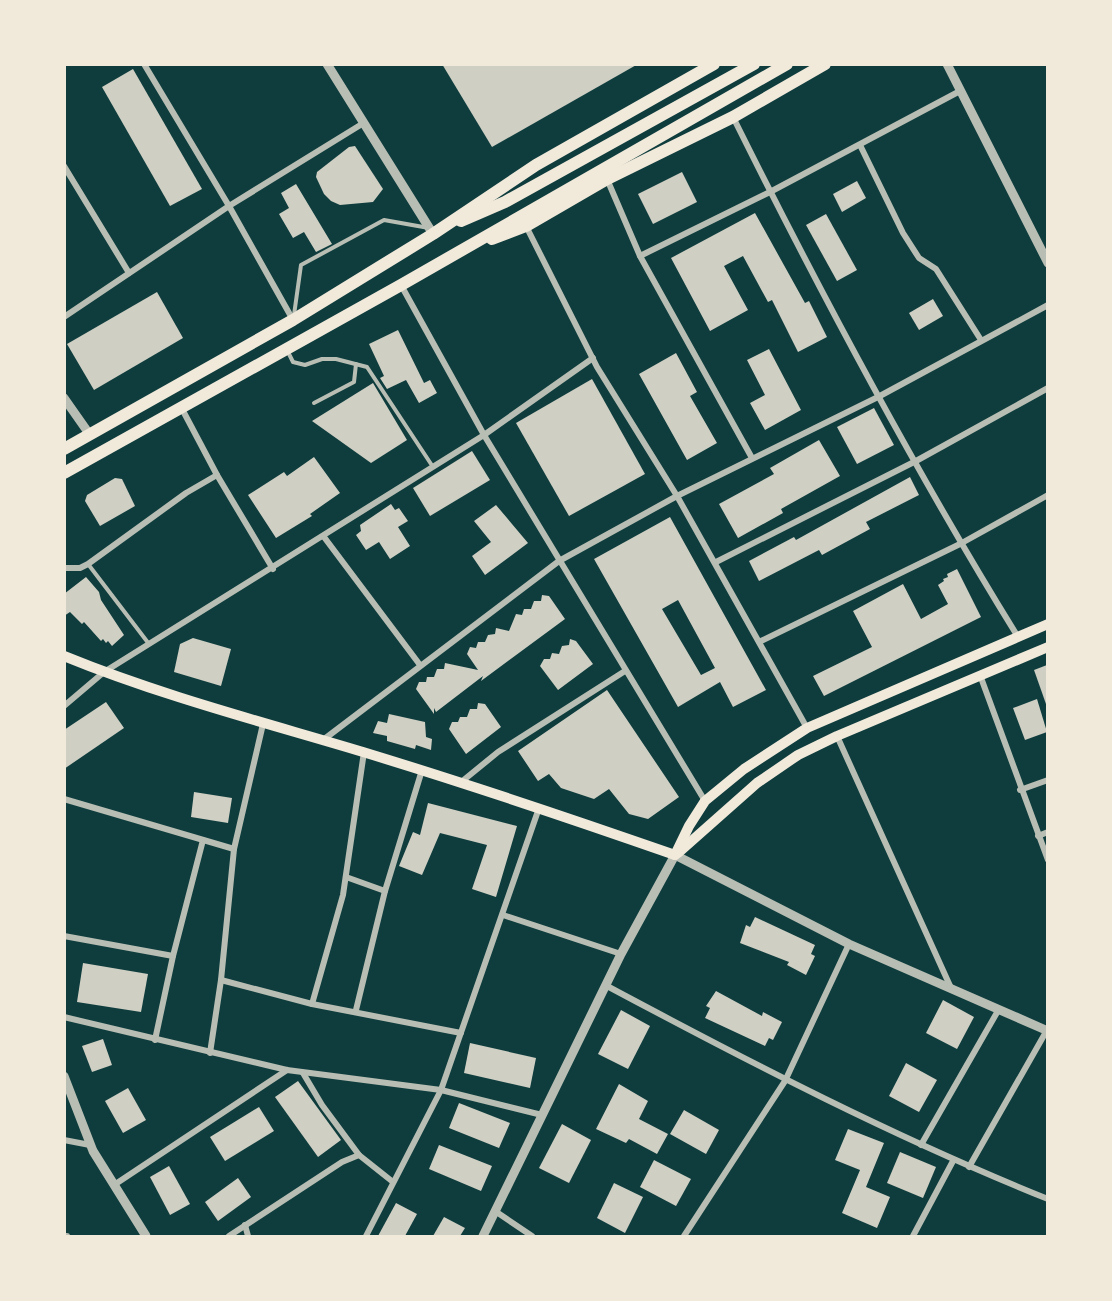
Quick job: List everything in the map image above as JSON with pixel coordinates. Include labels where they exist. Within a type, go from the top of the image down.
[{"type":"highway","points":[[64,449],[293,321],[536,165],[714,64]]},
{"type":"highway","points":[[431,231],[505,202],[754,64]]},
{"type":"highway","points":[[64,473],[401,285],[787,64]]},
{"type":"highway","points":[[457,253],[526,226],[607,179],[733,117],[825,64]]},
{"type":"main road","points":[[675,855],[688,826],[705,801],[744,769],[807,728],[1047,624]]},
{"type":"main road","points":[[675,855],[757,783],[798,755],[837,736],[1047,647]]},
{"type":"main road","points":[[64,656],[104,672],[263,724],[422,770],[675,855]]},
{"type":"street","points":[[144,64],[229,206],[293,321]]},
{"type":"street","points":[[327,64],[362,124],[431,231]]},
{"type":"street","points":[[947,64],[1047,263]]},
{"type":"street","points":[[640,256],[770,192],[960,91]]},
{"type":"street","points":[[733,117],[878,397],[916,460],[960,544],[1018,637]]},
{"type":"street","points":[[64,317],[229,206],[362,124]]},
{"type":"street","points":[[860,145],[908,241],[919,258],[936,269],[981,340]]},
{"type":"street","points":[[64,166],[129,273]]},
{"type":"street","points":[[607,179],[640,256],[752,458]]},
{"type":"street","points":[[526,226],[593,358],[716,562],[807,728]]},
{"type":"street","points":[[401,285],[484,435],[705,801]]},
{"type":"street","points":[[323,740],[559,561],[677,496],[878,397],[1047,305]]},
{"type":"street","points":[[64,706],[104,672],[324,537],[484,435],[593,358]]},
{"type":"street","points":[[716,562],[916,460],[1047,388]]},
{"type":"street","points":[[64,398],[90,435]]},
{"type":"street","points":[[181,406],[217,475],[273,568]]},
{"type":"street","points":[[64,568],[80,568],[88,564],[186,493],[217,475]]},
{"type":"street","points":[[761,641],[960,544],[1047,495]]},
{"type":"street","points":[[324,537],[420,665]]},
{"type":"street","points":[[460,783],[498,752],[625,671]]},
{"type":"street","points":[[980,674],[1047,860]]},
{"type":"street","points":[[210,1053],[221,980],[234,849],[263,724]]},
{"type":"street","points":[[837,736],[952,989]]},
{"type":"street","points":[[312,1004],[346,877],[364,752]]},
{"type":"street","points":[[356,1011],[385,891],[422,770]]},
{"type":"street","points":[[1020,790],[1047,780]]},
{"type":"street","points":[[64,799],[234,849]]},
{"type":"street","points":[[366,1236],[441,1090],[539,808]]},
{"type":"street","points":[[1038,836],[1047,832]]},
{"type":"street","points":[[155,1040],[173,956],[203,840]]},
{"type":"street","points":[[483,1236],[621,954],[675,855],[849,944],[1047,1030],[969,1167]]},
{"type":"street","points":[[346,877],[385,891]]},
{"type":"street","points":[[503,915],[621,954]]},
{"type":"street","points":[[64,936],[173,956]]},
{"type":"street","points":[[687,1235],[785,1081],[849,944]]},
{"type":"street","points":[[221,980],[312,1004],[460,1033]]},
{"type":"street","points":[[607,986],[785,1081],[953,1161],[1047,1199]]},
{"type":"street","points":[[921,1144],[999,1009]]},
{"type":"street","points":[[64,1017],[286,1070],[441,1090],[542,1115]]},
{"type":"street","points":[[114,1185],[286,1070]]},
{"type":"street","points":[[303,1073],[322,1105],[359,1155],[393,1182]]},
{"type":"street","points":[[64,1076],[90,1144],[146,1236]]},
{"type":"street","points":[[64,1140],[90,1144]]},
{"type":"street","points":[[229,1236],[342,1162],[359,1155]]},
{"type":"street","points":[[913,1236],[953,1161]]},
{"type":"street","points":[[495,1211],[532,1236]]},
{"type":"street","points":[[245,1225],[248,1236]]},
{"type":"lane","points":[[293,321],[301,265],[384,220],[431,231]]},
{"type":"lane","points":[[286,349],[297,364],[308,364],[322,359],[367,367],[433,467]]},
{"type":"lane","points":[[314,403],[354,382],[356,364]]},
{"type":"lane","points":[[88,564],[148,645]]},
{"type":"building","points":[[442,64],[638,64],[492,147]]},
{"type":"building","points":[[133,69],[202,189],[170,206],[102,87]]},
{"type":"building","points":[[355,146],[383,189],[373,202],[340,205],[331,201],[324,194],[316,177],[317,172],[349,147]]},
{"type":"building","points":[[682,172],[697,202],[653,224],[638,194]]},
{"type":"building","points":[[857,181],[866,198],[842,212],[833,194]]},
{"type":"building","points":[[296,184],[332,244],[316,252],[304,232],[293,238],[279,214],[289,208],[281,193]]},
{"type":"building","points":[[755,213],[805,303],[809,301],[827,337],[798,352],[772,300],[768,302],[743,256],[724,266],[748,310],[710,331],[671,258]]},
{"type":"building","points":[[826,214],[857,270],[837,281],[806,225]]},
{"type":"building","points":[[157,292],[183,338],[94,390],[67,344]]},
{"type":"building","points":[[933,299],[943,316],[919,330],[909,313]]},
{"type":"building","points":[[398,330],[424,383],[430,380],[437,393],[419,403],[406,380],[387,389],[380,378],[384,376],[369,344]]},
{"type":"building","points":[[769,349],[801,410],[765,430],[750,403],[765,395],[747,360]]},
{"type":"building","points":[[676,353],[697,392],[690,396],[717,443],[687,460],[639,374]]},
{"type":"building","points":[[592,379],[645,474],[569,516],[516,423]]},
{"type":"building","points":[[373,383],[407,440],[371,463],[312,421]]},
{"type":"building","points":[[874,408],[894,445],[857,464],[837,427]]},
{"type":"building","points":[[819,440],[840,476],[781,509],[783,513],[738,538],[719,504],[774,474],[770,468]]},
{"type":"building","points":[[472,451],[490,480],[430,516],[413,488]]},
{"type":"building","points":[[314,457],[340,493],[310,514],[312,516],[276,538],[248,495],[284,472],[287,476]]},
{"type":"building","points":[[910,477],[919,495],[866,522],[870,529],[822,555],[819,550],[759,581],[749,561],[794,537],[796,540]]},
{"type":"building","points":[[115,478],[122,479],[135,506],[100,526],[85,501],[87,495]]},
{"type":"building","points":[[391,504],[395,510],[399,508],[408,521],[398,527],[410,546],[390,559],[379,542],[366,550],[356,535],[361,531],[360,525]]},
{"type":"building","points":[[496,505],[528,543],[485,575],[472,556],[491,542],[474,521]]},
{"type":"building","points":[[670,517],[766,690],[733,707],[720,682],[678,707],[594,559]],"holes":[[[678,600],[715,668],[701,675],[662,609]]]},
{"type":"building","points":[[957,569],[981,617],[824,696],[813,676],[872,647],[853,611],[903,584],[921,619],[948,604],[938,585],[948,577],[947,574]]},
{"type":"building","points":[[86,577],[99,592],[101,600],[124,635],[112,646],[108,641],[106,643],[103,639],[101,641],[84,622],[82,624],[70,612],[64,616],[64,594]]},
{"type":"building","points":[[542,595],[549,596],[565,619],[436,712],[434,708],[434,714],[416,689],[419,682],[426,682],[427,677],[434,677],[437,669],[444,669],[445,663],[478,670],[467,654],[470,647],[476,648],[478,642],[485,642],[488,635],[495,634],[496,628],[509,631],[516,614],[522,615],[524,609],[531,609],[534,601],[541,601]]},
{"type":"building","points":[[193,638],[231,649],[221,686],[174,672],[180,644]]},
{"type":"building","points":[[570,639],[576,641],[593,664],[558,690],[540,666],[544,659],[550,659],[552,653],[559,654],[562,646],[569,645]]},
{"type":"building","points":[[1047,665],[1047,703],[1046,704],[1034,670]]},
{"type":"building","points":[[607,690],[679,797],[648,819],[629,814],[609,789],[594,799],[561,788],[549,774],[538,781],[518,751]]},
{"type":"building","points":[[1037,699],[1047,732],[1025,740],[1013,708]]},
{"type":"building","points":[[106,702],[124,728],[64,769],[64,730]]},
{"type":"building","points":[[478,703],[485,704],[501,727],[466,754],[449,729],[452,722],[458,722],[460,717],[467,717],[470,709],[477,709]]},
{"type":"building","points":[[389,714],[425,722],[426,737],[432,739],[431,750],[416,745],[415,749],[387,741],[387,736],[373,733],[378,721],[387,723]]},
{"type":"building","points":[[194,792],[232,798],[228,823],[191,817]]},
{"type":"building","points":[[428,803],[517,826],[496,897],[472,889],[487,845],[440,833],[422,875],[399,866],[413,832],[420,835]]},
{"type":"building","points":[[755,917],[815,945],[811,954],[815,956],[806,975],[787,965],[789,962],[740,943],[746,925],[750,927]]},
{"type":"building","points":[[83,963],[148,974],[141,1012],[77,1002]]},
{"type":"building","points":[[716,991],[762,1016],[763,1012],[782,1022],[773,1040],[769,1038],[765,1046],[705,1018],[710,1008],[706,1006]]},
{"type":"building","points":[[943,1000],[974,1017],[957,1049],[926,1033]]},
{"type":"building","points":[[621,1010],[650,1026],[628,1069],[598,1054]]},
{"type":"building","points":[[103,1039],[112,1065],[92,1072],[82,1046]]},
{"type":"building","points":[[470,1043],[536,1058],[530,1088],[464,1073]]},
{"type":"building","points":[[906,1063],[937,1080],[919,1112],[889,1096]]},
{"type":"building","points":[[298,1081],[341,1140],[318,1157],[275,1097]]},
{"type":"building","points":[[619,1084],[648,1101],[639,1119],[668,1134],[657,1154],[629,1139],[626,1143],[596,1129]]},
{"type":"building","points":[[128,1088],[146,1120],[123,1133],[105,1101]]},
{"type":"building","points":[[459,1103],[510,1123],[499,1148],[449,1128]]},
{"type":"building","points":[[259,1107],[274,1131],[225,1161],[210,1137]]},
{"type":"building","points":[[684,1110],[719,1130],[706,1154],[670,1134]]},
{"type":"building","points":[[562,1124],[591,1140],[569,1183],[539,1168]]},
{"type":"building","points":[[848,1129],[884,1143],[866,1187],[890,1197],[877,1228],[842,1213],[860,1170],[835,1160]]},
{"type":"building","points":[[439,1145],[492,1166],[481,1191],[429,1169]]},
{"type":"building","points":[[900,1152],[936,1167],[923,1198],[887,1183]]},
{"type":"building","points":[[654,1160],[691,1179],[676,1206],[640,1187]]},
{"type":"building","points":[[169,1166],[190,1204],[170,1215],[150,1177]]},
{"type":"building","points":[[238,1178],[251,1197],[218,1221],[205,1202]]},
{"type":"building","points":[[614,1183],[643,1197],[625,1233],[597,1218]]},
{"type":"building","points":[[396,1203],[417,1214],[405,1236],[378,1236]]},
{"type":"building","points":[[444,1217],[465,1228],[460,1236],[433,1236]]}]
